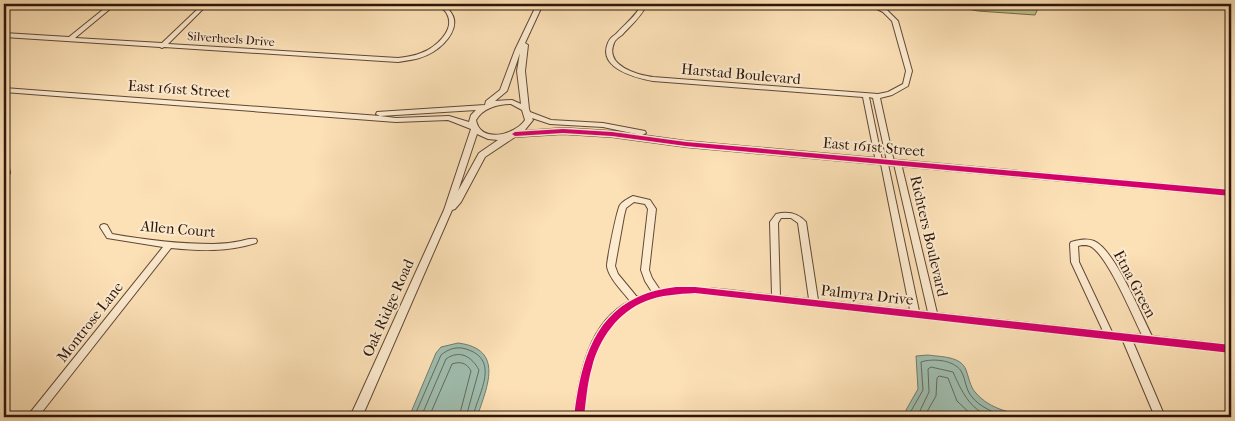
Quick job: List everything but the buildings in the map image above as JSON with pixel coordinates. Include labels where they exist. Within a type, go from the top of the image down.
[{"type":"street","points":[[4,8],[9,4]]},
{"type":"street","points":[[69,40],[112,4]]},
{"type":"street","points":[[162,46],[206,4]]},
{"type":"street","name":"Silverheels Drive","points":[[4,35],[398,60],[427,53],[441,42],[448,33],[453,22],[452,16],[450,11],[438,4]]},
{"type":"street","points":[[528,30],[521,71],[527,111],[526,125],[514,134],[494,137],[485,135],[474,127],[475,115],[503,91],[518,50],[540,4]]},
{"type":"street","name":"Harstad Boulevard","points":[[644,4],[640,13],[611,42],[609,47],[610,54],[618,66],[634,75],[653,79],[876,96],[899,90],[906,85],[910,71],[895,21],[885,11],[870,4]]},
{"type":"street","name":"East 161st Street","points":[[4,90],[396,120],[449,118],[474,127]]},
{"type":"street","points":[[866,96],[888,162]]},
{"type":"street","points":[[876,96],[888,162]]},
{"type":"street","points":[[485,106],[512,102],[527,111]]},
{"type":"street","name":"East 161st Street","points":[[352,116],[485,106]]},
{"type":"street","name":"East 161st Street","points":[[527,111],[550,122],[603,124],[686,144]]},
{"type":"street","name":"Oak Ridge Road","points":[[356,417],[448,210],[474,127]]},
{"type":"street","name":"East 161st Street","points":[[514,134],[563,131],[612,134],[686,144],[1231,193]]},
{"type":"street","name":"Oak Ridge Road","points":[[448,210],[458,200],[482,155],[514,134]]},
{"type":"street","name":"Richters Boulevard","points":[[888,162],[915,314]]},
{"type":"street","name":"Richters Boulevard","points":[[888,162],[933,316]]},
{"type":"street","points":[[4,164],[6,173],[4,176]]},
{"type":"street","points":[[636,302],[615,276],[611,266],[620,216],[623,207],[633,199],[647,202],[652,209],[645,270],[648,279],[658,292]]},
{"type":"street","points":[[776,298],[774,222],[779,216],[785,215],[798,218],[802,222],[814,303]]},
{"type":"street","name":"Allen Court","points":[[104,227],[110,236],[170,244],[229,247],[253,241]]},
{"type":"street","name":"Etna Green","points":[[1109,335],[1075,262],[1074,244],[1085,241],[1096,246],[1105,256],[1149,340]]},
{"type":"street","name":"Montrose Lane","points":[[32,417],[170,244]]},
{"type":"street","name":"Palmyra Drive","points":[[579,417],[589,361],[614,317],[636,302],[658,292],[670,290],[695,290],[776,298],[1231,348]]},
{"type":"street","points":[[1126,337],[1160,417]]},
{"type":"green space","points":[[943,4],[1040,4],[1035,15],[978,11]]},
{"type":"water","points":[[458,343],[473,347],[482,353],[487,361],[489,371],[488,382],[477,417],[409,417],[436,353],[441,347]]},
{"type":"water","points":[[928,355],[950,358],[960,362],[966,370],[973,390],[988,403],[1003,410],[1035,417],[906,417],[906,410],[918,389],[916,356]]},
{"type":"cycle path","points":[[515,134],[563,131],[612,134],[686,144],[1231,193]]},
{"type":"cycle path","points":[[579,417],[589,361],[606,328],[617,315],[643,298],[676,291],[695,290],[1231,349]]}]
